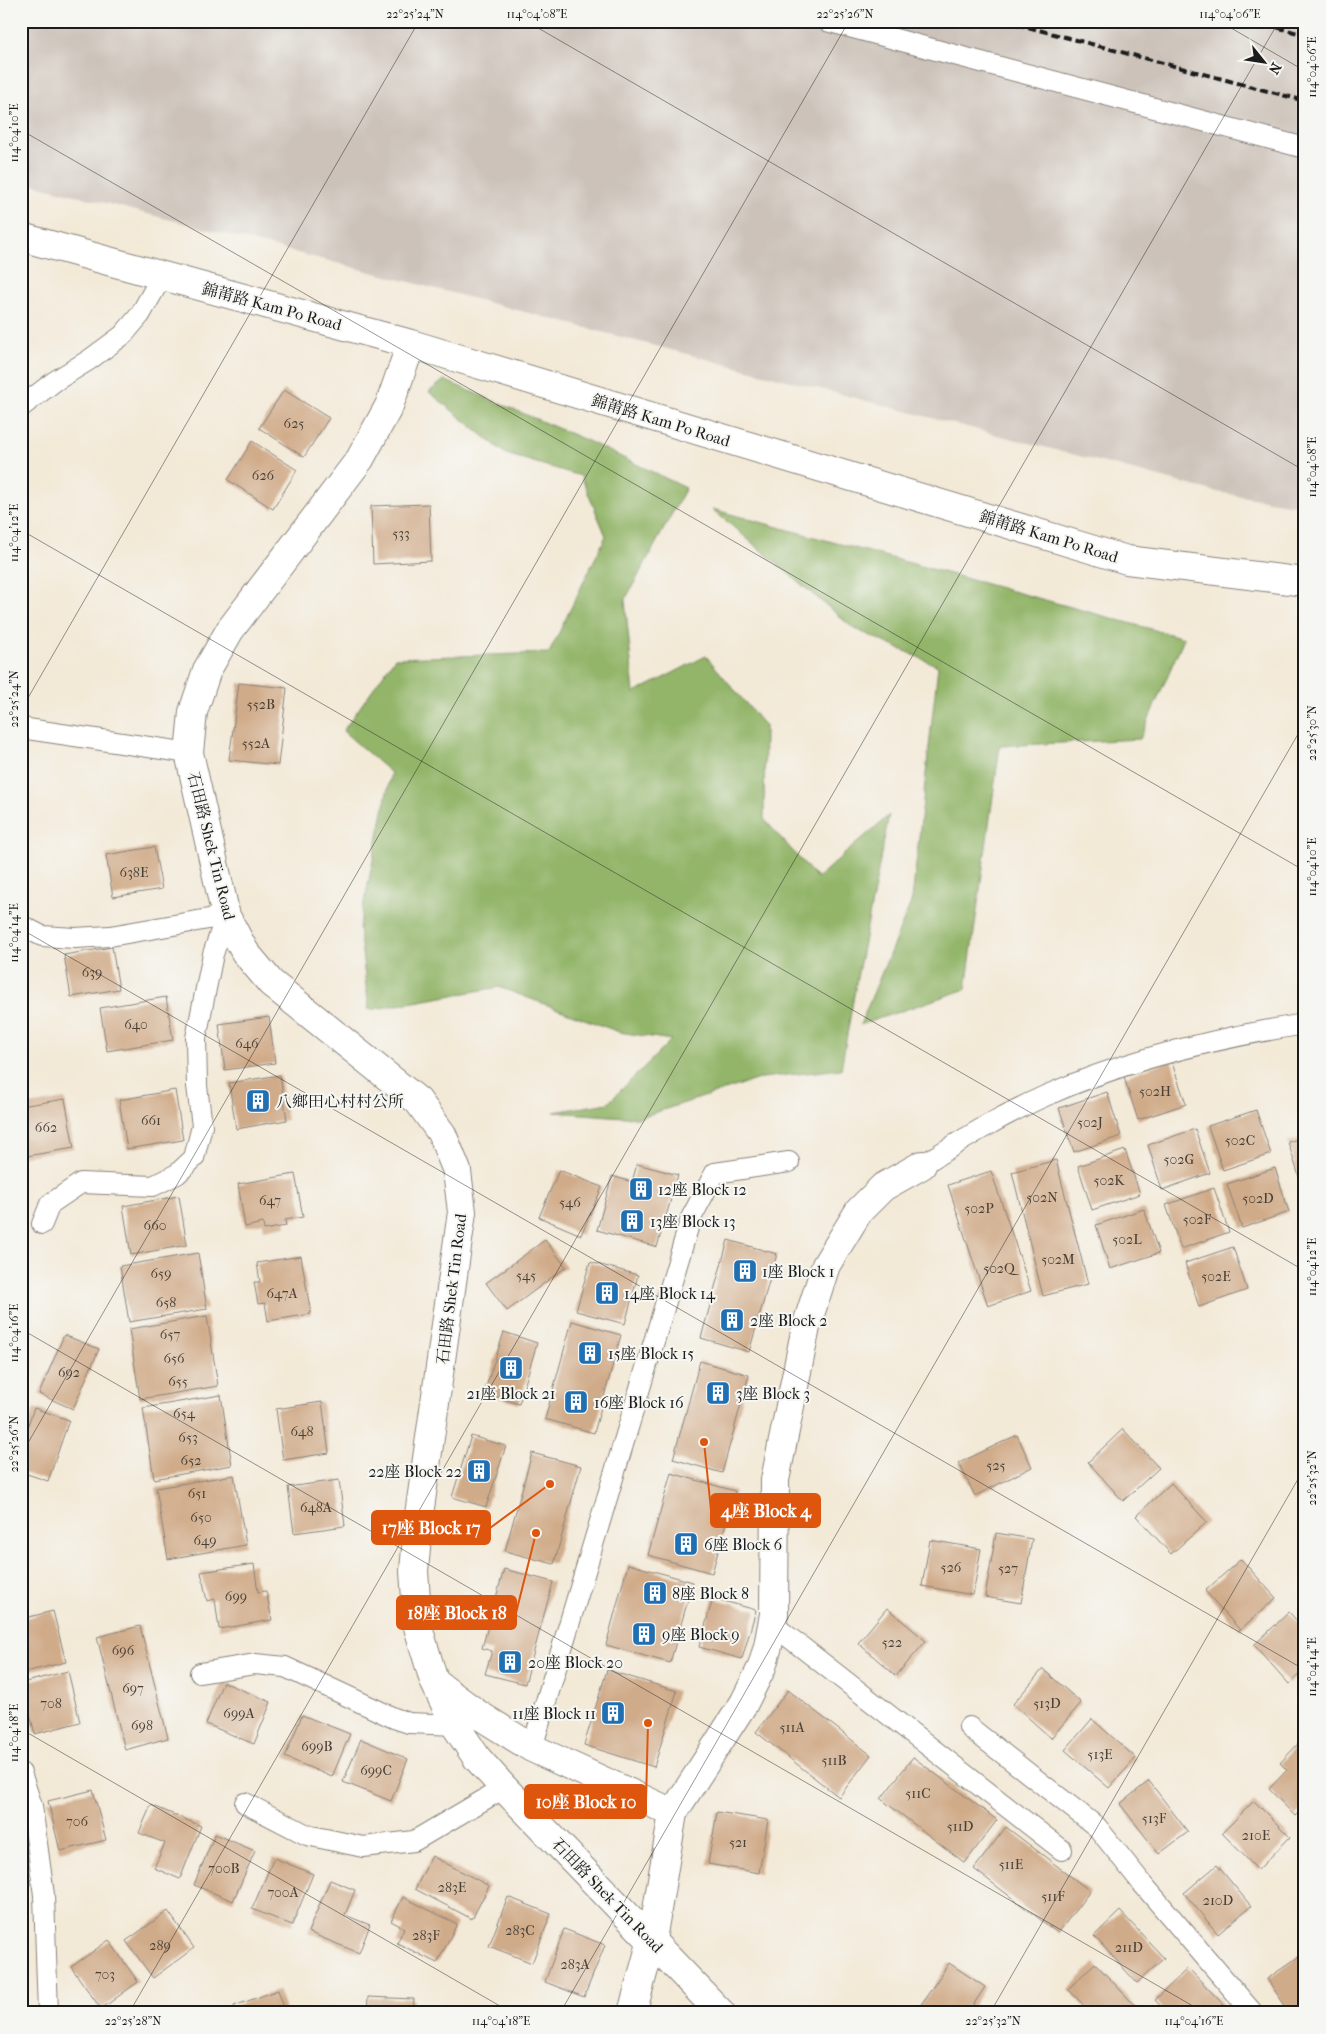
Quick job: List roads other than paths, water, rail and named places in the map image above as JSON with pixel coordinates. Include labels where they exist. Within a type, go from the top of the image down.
[{"type":"street","name":"錦莆路 Kam Po Road","points":[[21,237],[411,344],[1127,560],[1305,582]]},
{"type":"street","name":"石田路 Shek Tin Road","points":[[411,344],[388,406],[360,459],[230,630],[206,670],[193,712],[189,752],[226,916],[245,952],[271,982],[418,1101],[442,1134],[457,1171],[462,1212],[419,1515],[414,1571],[418,1627],[434,1681],[455,1725],[477,1758],[721,2013]]},
{"type":"street","points":[[632,2013],[652,1940],[673,1813],[744,1703],[762,1667],[768,1646],[774,1614],[775,1480],[806,1327],[826,1265],[859,1211],[883,1188],[922,1164]]},
{"type":"street","points":[[434,1681],[479,1715],[532,1748],[673,1813]]},
{"type":"lane","points":[[828,21],[1305,148]]},
{"type":"lane","points":[[21,407],[55,380],[89,360],[123,335],[140,316],[162,276]]},
{"type":"lane","points":[[21,728],[189,752]]},
{"type":"lane","points":[[21,925],[42,936],[75,938],[110,936],[226,916],[213,954],[196,1038],[197,1086],[202,1126],[194,1158],[176,1174],[153,1186],[81,1183],[50,1204],[42,1224]]},
{"type":"lane","points":[[922,1164],[982,1128],[1026,1105],[1108,1070],[1185,1047],[1243,1034],[1305,1024]]},
{"type":"lane","points":[[532,1748],[691,1218],[715,1173],[789,1162]]},
{"type":"lane","points":[[772,1624],[1062,1850]]},
{"type":"lane","points":[[200,1673],[255,1664],[286,1667],[394,1718],[409,1723],[455,1725]]},
{"type":"lane","points":[[969,1728],[1097,1827],[1141,1882],[1253,2013]]},
{"type":"lane","points":[[21,1773],[32,1806],[44,1895],[48,2013]]},
{"type":"lane","points":[[245,1804],[307,1835],[363,1847],[414,1841],[504,1788]]},
{"type":"railway","points":[[1005,21],[1305,101]]},
{"type":"railway","points":[[1254,21],[1305,35]]},
{"type":"place","name":"八鄉田心村村公所","points":[[258,1101]]},
{"type":"place","name":"12座 Block 12","points":[[641,1189]]},
{"type":"place","name":"13座 Block 13","points":[[632,1221]]},
{"type":"place","name":"1座 Block 1","points":[[745,1271]]},
{"type":"place","name":"14座 Block 14","points":[[607,1293]]},
{"type":"place","name":"2座 Block 2","points":[[732,1320]]},
{"type":"place","name":"15座 Block 15","points":[[590,1353]]},
{"type":"place","name":"21座 Block 21","points":[[511,1368]]},
{"type":"place","name":"3座 Block 3","points":[[718,1393]]},
{"type":"place","name":"16座 Block 16","points":[[576,1402]]},
{"type":"place","name":"4座 Block 4","points":[[704,1442]]},
{"type":"place","name":"22座 Block 22","points":[[479,1471]]},
{"type":"place","name":"17座 Block 17","points":[[550,1484]]},
{"type":"place","name":"18座 Block 18","points":[[536,1533]]},
{"type":"place","name":"6座 Block 6","points":[[686,1544]]},
{"type":"place","name":"8座 Block 8","points":[[655,1593]]},
{"type":"place","name":"9座 Block 9","points":[[644,1634]]},
{"type":"place","name":"20座 Block 20","points":[[510,1662]]},
{"type":"place","name":"11座 Block 11","points":[[613,1713]]},
{"type":"place","name":"10座 Block 10","points":[[648,1723]]}]
